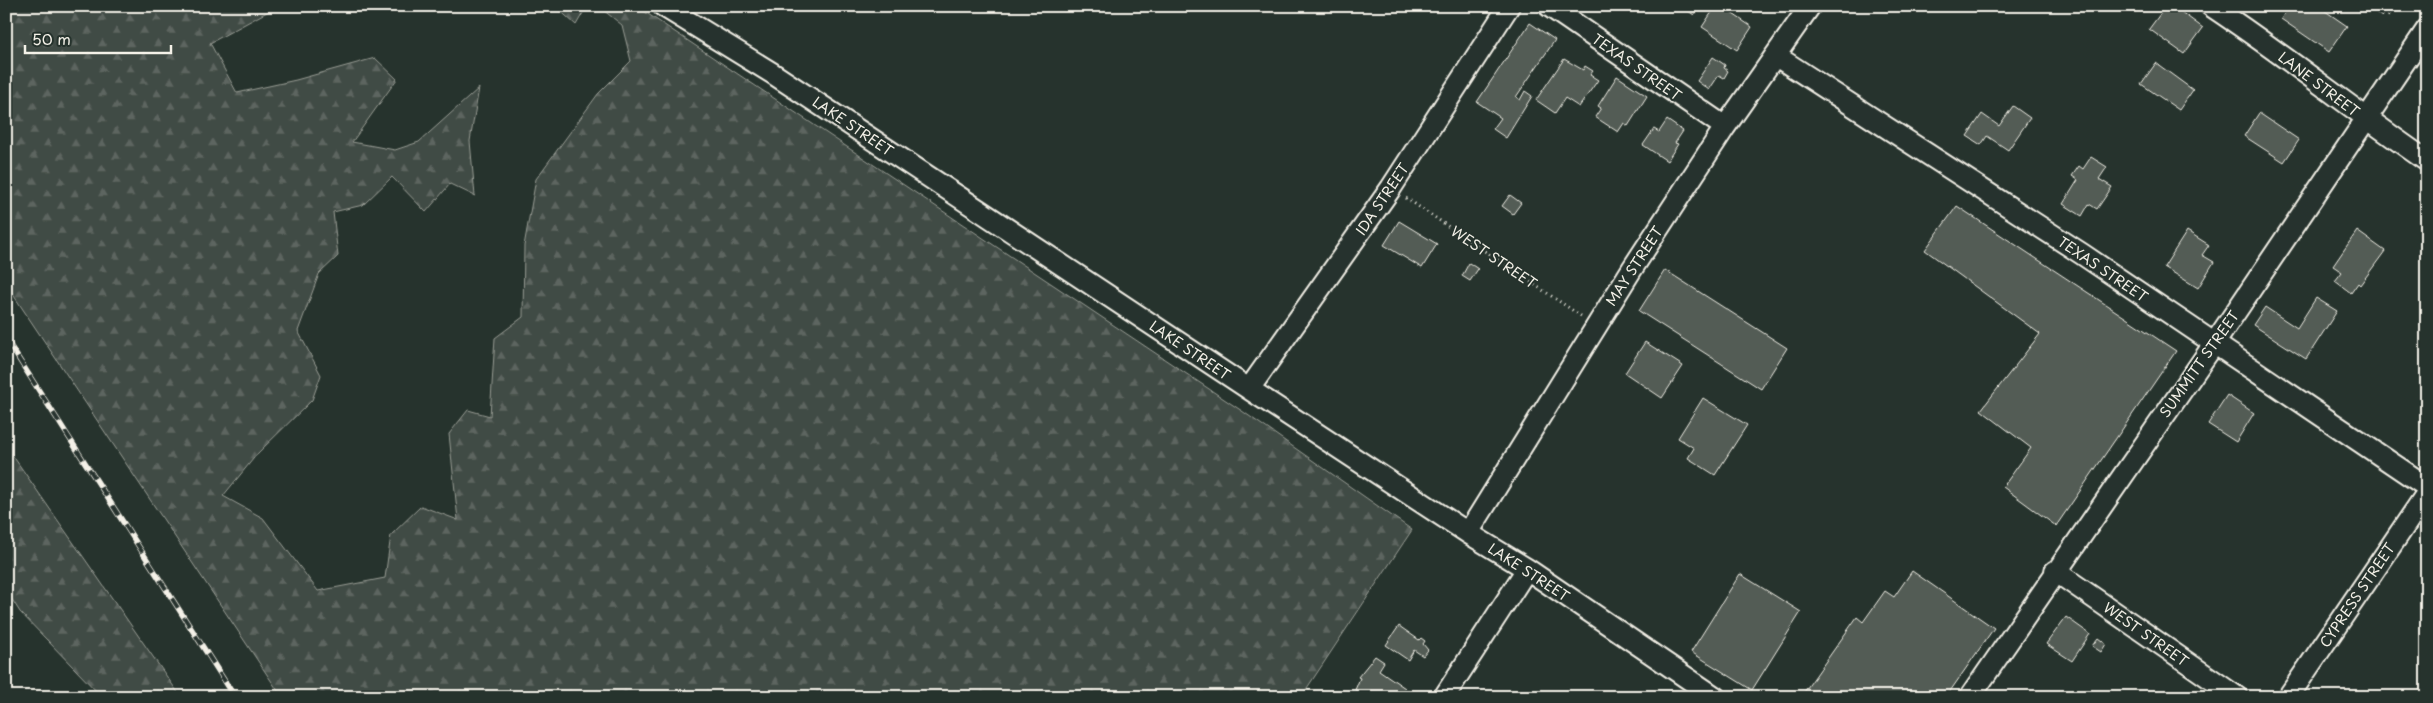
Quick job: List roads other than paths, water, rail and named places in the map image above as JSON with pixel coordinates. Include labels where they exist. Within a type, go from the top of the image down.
[{"type":"street","name":"LAKE STREET","points":[[663,6],[781,78],[1249,389],[1468,533],[1527,569],[1715,697]]},
{"type":"street","name":"IDA STREET","points":[[1249,389],[1391,188],[1509,6]]},
{"type":"street","name":"TEXAS STREET","points":[[1549,6],[1725,127]]},
{"type":"street","name":"MAY STREET","points":[[1468,533],[1596,326],[1725,127],[1810,6]]},
{"type":"street","name":"LANE STREET","points":[[2211,6],[2257,37],[2366,120],[2427,161]]},
{"type":"street","name":"SUMMITT STREET","points":[[1970,697],[2055,571],[2214,344],[2427,29]]},
{"type":"street","name":"TEXAS STREET","points":[[1776,56],[2082,254],[2427,487]]},
{"type":"street","name":"CYPRESS STREET","points":[[2288,697],[2427,493]]},
{"type":"street","points":[[1444,697],[1527,569]]},
{"type":"street","name":"WEST STREET","points":[[2055,571],[2237,697]]},
{"type":"railway","points":[[6,339],[235,697]]}]
